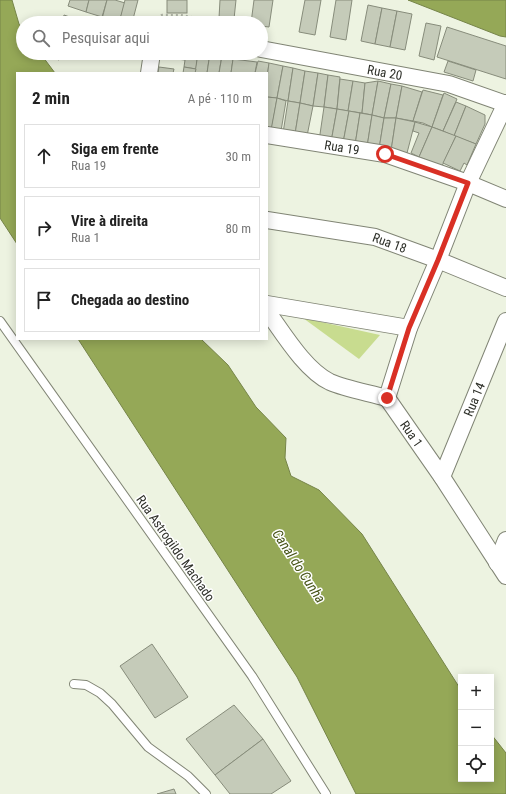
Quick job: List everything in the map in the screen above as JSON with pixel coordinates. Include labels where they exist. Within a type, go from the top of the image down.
[{"type":"street","name":"Rua 20","points":[[268,50],[449,84],[506,103]]},
{"type":"street","points":[[149,72],[151,60]]},
{"type":"street","points":[[268,312],[301,357],[317,373],[330,382],[387,398],[409,328],[438,260],[468,183],[506,103]]},
{"type":"street","name":"Rua 19","points":[[268,135],[385,154],[468,183],[506,199]]},
{"type":"street","name":"Rua 18","points":[[268,220],[375,237],[438,260],[506,288]]},
{"type":"street","points":[[268,304],[409,328]]},
{"type":"street","name":"Rua 14","points":[[442,477],[506,321]]},
{"type":"street","name":"Rua 1","points":[[387,398],[442,477],[501,569]]},
{"type":"street","points":[[501,569],[506,540]]},
{"type":"lane","name":"Rua Astrogildo Machado","points":[[0,321],[252,676],[326,794]]},
{"type":"lane","points":[[74,684],[86,686],[100,693],[112,704],[148,747],[188,776],[206,794]]},
{"type":"path","points":[[160,16],[185,16]]},
{"type":"shaded area","points":[[303,318],[380,335],[359,359]]},
{"type":"water","points":[[0,0],[12,0],[17,16],[16,60],[45,60],[54,72],[16,72],[16,242],[0,218]]},
{"type":"water","points":[[408,0],[506,0],[506,37],[500,36]]},
{"type":"water","name":"Canal do Cunha","points":[[79,340],[202,340],[228,365],[256,407],[286,438],[285,458],[291,476],[319,490],[362,534],[458,685],[458,782],[494,782],[494,738],[506,753],[506,794],[356,794],[297,677]]},
{"type":"building","points":[[70,0],[89,0],[86,12],[68,6]]},
{"type":"building","points":[[89,0],[107,0],[102,16],[86,12]]},
{"type":"building","points":[[107,0],[115,0],[125,3],[121,16],[103,16]]},
{"type":"building","points":[[125,0],[138,0],[134,16],[121,16]]},
{"type":"building","points":[[167,0],[187,0],[187,13],[167,13]]},
{"type":"building","points":[[220,0],[236,0],[234,16],[219,16]]},
{"type":"building","points":[[254,0],[273,0],[269,27],[268,16],[252,16]]},
{"type":"building","points":[[305,0],[321,0],[315,35],[299,32]]},
{"type":"building","points":[[336,0],[352,0],[346,40],[330,37]]},
{"type":"building","points":[[368,5],[382,8],[375,44],[361,41]]},
{"type":"building","points":[[382,8],[397,11],[390,47],[375,44]]},
{"type":"building","points":[[397,11],[412,14],[405,50],[390,47]]},
{"type":"building","points":[[426,23],[441,26],[434,60],[419,56]]},
{"type":"building","points":[[447,27],[506,46],[506,79],[437,57]]},
{"type":"building","points":[[185,60],[197,60],[196,69],[184,67]]},
{"type":"building","points":[[197,60],[209,60],[207,72],[195,72]]},
{"type":"building","points":[[209,60],[221,60],[219,72],[207,72]]},
{"type":"building","points":[[221,60],[233,60],[231,72],[219,72]]},
{"type":"building","points":[[233,60],[257,62],[255,72],[231,72]]},
{"type":"building","points":[[258,61],[269,63],[268,72],[255,72]]},
{"type":"building","points":[[448,61],[476,70],[473,81],[444,72]]},
{"type":"building","points":[[269,63],[283,66],[277,98],[268,97]]},
{"type":"building","points":[[283,66],[293,68],[288,101],[277,98]]},
{"type":"building","points":[[159,67],[174,69],[173,72],[158,72]]},
{"type":"building","points":[[184,67],[196,69],[195,72],[183,72]]},
{"type":"building","points":[[293,68],[305,71],[300,103],[288,101]]},
{"type":"building","points":[[305,71],[318,73],[313,106],[300,103]]},
{"type":"building","points":[[318,73],[328,75],[324,107],[313,106]]},
{"type":"building","points":[[328,75],[340,77],[337,109],[324,107]]},
{"type":"building","points":[[340,79],[353,81],[348,111],[337,109]]},
{"type":"building","points":[[353,81],[365,83],[362,113],[348,111]]},
{"type":"building","points":[[378,81],[372,115],[362,113],[365,83]]},
{"type":"building","points":[[378,81],[391,84],[384,118],[372,115]]},
{"type":"building","points":[[391,84],[402,86],[396,118],[384,118]]},
{"type":"building","points":[[402,86],[422,92],[413,121],[396,118]]},
{"type":"building","points":[[423,90],[443,95],[432,127],[413,121]]},
{"type":"building","points":[[444,93],[457,99],[443,131],[432,127]]},
{"type":"building","points":[[268,97],[277,98],[271,133],[268,133]]},
{"type":"building","points":[[277,98],[286,101],[281,131],[271,130]]},
{"type":"building","points":[[288,101],[300,103],[295,134],[283,133]]},
{"type":"building","points":[[456,102],[466,106],[454,136],[443,131]]},
{"type":"building","points":[[300,103],[313,106],[307,136],[295,134]]},
{"type":"building","points":[[466,106],[485,115],[485,124],[476,144],[454,136]]},
{"type":"building","points":[[324,107],[337,109],[331,142],[319,141]]},
{"type":"building","points":[[337,109],[349,111],[343,143],[331,142]]},
{"type":"building","points":[[349,111],[360,113],[355,145],[343,143]]},
{"type":"building","points":[[360,113],[372,115],[367,147],[355,145]]},
{"type":"building","points":[[372,115],[384,118],[379,149],[367,147]]},
{"type":"building","points":[[384,118],[396,118],[391,151],[379,149]]},
{"type":"building","points":[[396,118],[415,122],[407,153],[391,151]]},
{"type":"building","points":[[415,122],[432,127],[419,157],[411,153],[419,133],[413,131]]},
{"type":"building","points":[[432,127],[456,136],[442,166],[419,157]]},
{"type":"building","points":[[456,136],[476,144],[467,165],[464,163],[460,171],[443,163]]},
{"type":"building","points":[[152,644],[188,697],[155,718],[120,666]]},
{"type":"building","points":[[234,705],[263,739],[215,775],[186,739]]},
{"type":"building","points":[[263,739],[291,781],[271,794],[230,794],[215,775]]},
{"type":"building","points":[[174,789],[176,794],[157,794]]},
{"type":"route","points":[[385,154],[468,183],[438,260],[409,328],[387,398]]}]
